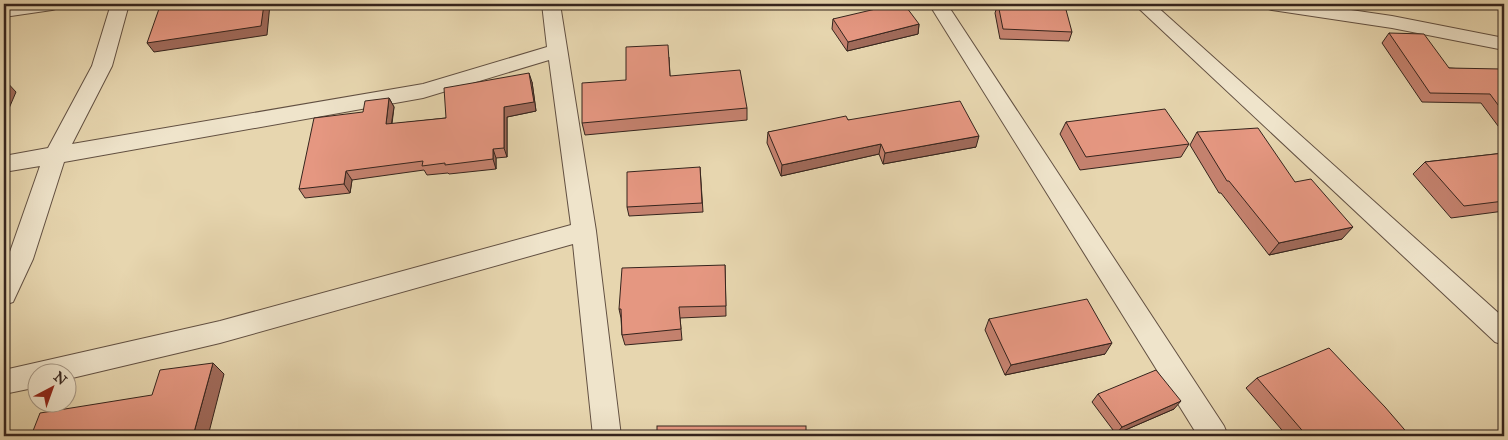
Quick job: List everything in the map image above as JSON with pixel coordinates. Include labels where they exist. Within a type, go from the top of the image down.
[{"type":"street","points":[[4,11],[52,4]]},
{"type":"street","points":[[4,294],[21,259],[56,154],[102,66],[120,4]]},
{"type":"street","points":[[551,4],[584,231],[606,436]]},
{"type":"street","points":[[938,4],[1214,436]]},
{"type":"street","points":[[1143,4],[1504,334]]},
{"type":"street","points":[[1272,4],[1392,22],[1504,44]]},
{"type":"street","points":[[1374,4],[1392,22]]},
{"type":"street","points":[[4,164],[423,91],[558,51]]},
{"type":"street","points":[[78,365],[220,332],[584,231]]},
{"type":"street","points":[[4,382],[28,377]]},
{"type":"building","points":[[177,4],[264,4],[261,26],[147,43],[160,6]]},
{"type":"building","points":[[904,4],[919,24],[848,42],[833,19]]},
{"type":"building","points":[[998,4],[1065,6],[1072,32],[1003,29]]},
{"type":"building","points":[[1389,33],[1424,34],[1449,68],[1501,69],[1504,72],[1504,113],[1490,94],[1430,93]]},
{"type":"building","points":[[668,45],[670,76],[740,70],[747,108],[582,123],[582,83],[626,80],[626,47]]},
{"type":"building","points":[[529,73],[534,102],[504,107],[504,148],[493,149],[493,159],[422,166],[423,161],[346,171],[344,184],[299,189],[314,118],[363,112],[365,101],[389,98],[386,124],[446,118],[444,88]]},
{"type":"building","points":[[960,101],[979,136],[885,153],[881,144],[782,165],[768,132],[846,116],[848,120]]},
{"type":"building","points":[[1165,109],[1189,144],[1086,157],[1066,122]]},
{"type":"building","points":[[1258,128],[1295,182],[1311,179],[1353,227],[1279,243],[1229,181],[1227,181],[1197,132]]},
{"type":"building","points":[[1504,153],[1504,201],[1464,206],[1425,162]]},
{"type":"building","points":[[700,167],[702,203],[627,207],[627,172]]},
{"type":"building","points":[[725,265],[726,306],[679,307],[681,329],[622,335],[621,309],[619,309],[622,268]]},
{"type":"building","points":[[1087,299],[1112,343],[1011,365],[989,319]]},
{"type":"building","points":[[1329,348],[1410,436],[1307,436],[1257,378]]},
{"type":"building","points":[[213,363],[193,436],[31,436],[40,413],[78,412],[78,407],[152,395],[160,370]]},
{"type":"building","points":[[1156,370],[1181,401],[1122,427],[1098,394]]},
{"type":"building","points":[[657,426],[806,426],[806,436],[657,436]]}]
